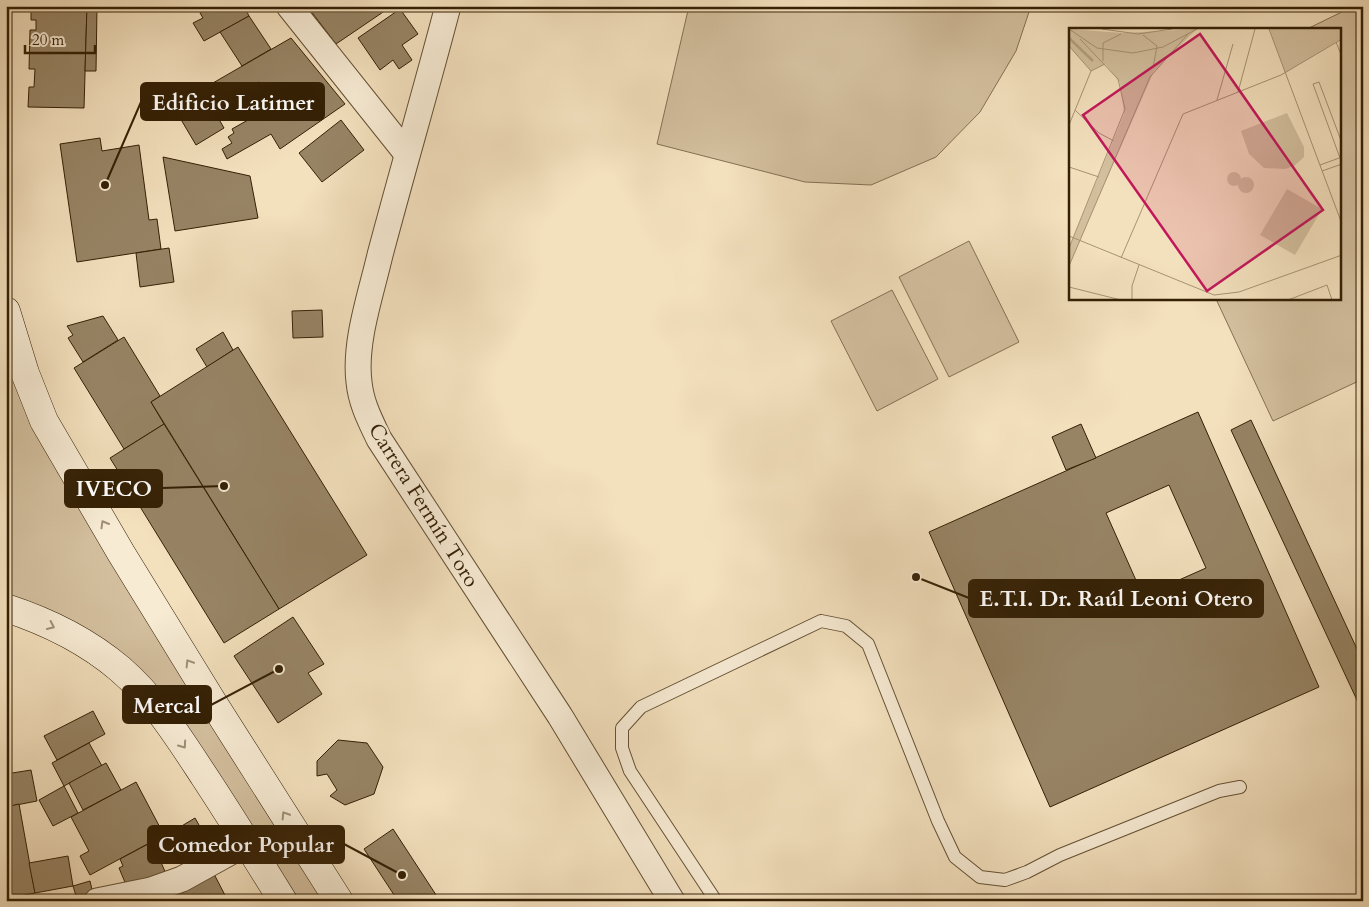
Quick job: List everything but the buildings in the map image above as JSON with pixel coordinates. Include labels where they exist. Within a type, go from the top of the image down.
[{"type":"street","points":[[289,6],[407,154]]},
{"type":"street","name":"Carrera Fermín Toro","points":[[443,9],[366,310],[359,353],[358,381],[363,406],[379,439],[560,716],[672,901]]},
{"type":"street","points":[[6,311],[25,373],[44,421]]},
{"type":"street","points":[[6,364],[44,421],[121,553],[339,901]]},
{"type":"street","points":[[6,608],[28,615],[90,647],[119,668],[140,688],[184,746],[283,901]]},
{"type":"street","points":[[97,901],[152,890],[182,879],[247,842]]},
{"type":"lane","points":[[716,901],[630,770],[622,748],[622,728],[641,707],[821,621],[846,626],[868,644],[955,857],[980,877],[1005,880],[1027,872],[1060,855],[1210,795],[1240,787]]},
{"type":"shaded area","points":[[689,6],[1031,6],[1016,51],[980,112],[936,157],[871,185],[805,182],[657,144]]},
{"type":"shaded area","points":[[1354,6],[1361,6],[1363,9],[1363,379],[1273,421],[1216,300],[1342,300],[1342,28],[1309,28]]},
{"type":"shaded area","points":[[969,241],[1019,342],[949,377],[899,277]]},
{"type":"shaded area","points":[[892,290],[938,379],[877,411],[831,321]]},
{"type":"shaded area","points":[[6,311],[25,373],[339,901],[283,901],[156,707],[6,608]]},
{"type":"place","name":"Edificio Latimer","points":[[105,185]]},
{"type":"place","name":"IVECO","points":[[224,486]]},
{"type":"place","name":"E.T.I. Dr. Raúl Leoni Otero","points":[[916,577]]},
{"type":"place","name":"Mercal","points":[[279,669]]},
{"type":"place","name":"Comedor Popular","points":[[402,875]]}]
